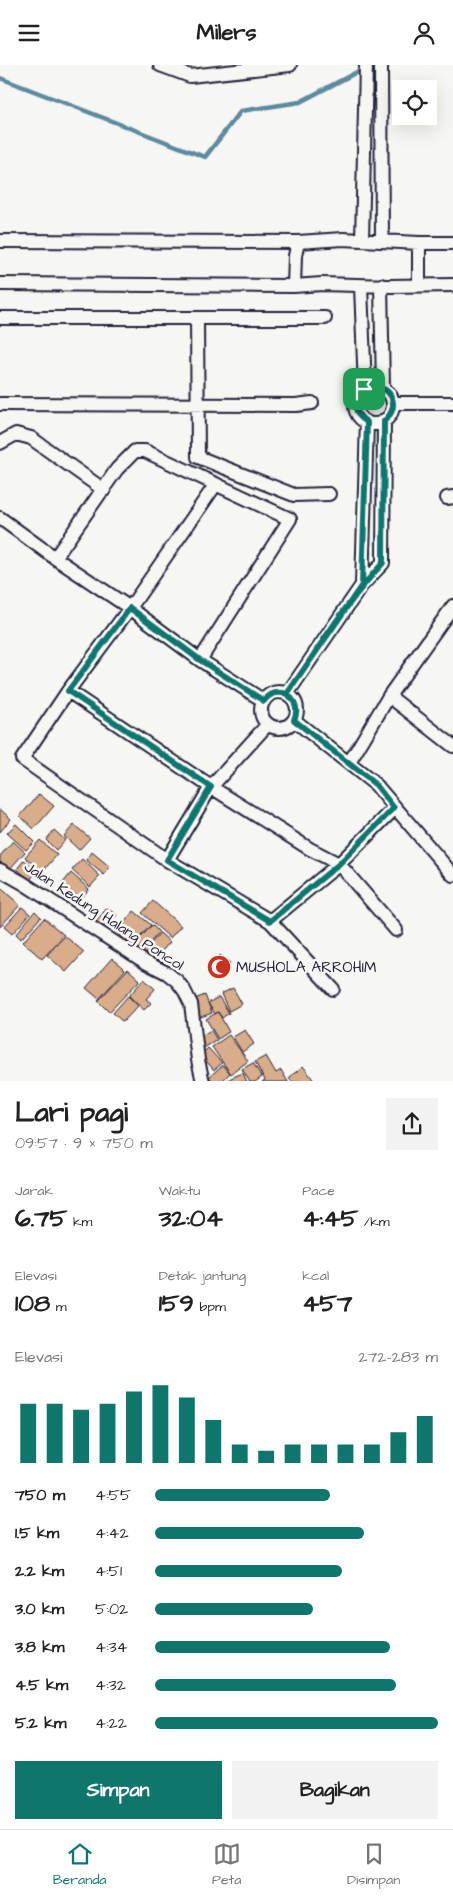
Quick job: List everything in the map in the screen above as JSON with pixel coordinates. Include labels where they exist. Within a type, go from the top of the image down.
[{"type":"street","points":[[160,65],[193,71],[290,65]]},
{"type":"street","points":[[362,240],[366,65]]},
{"type":"street","points":[[380,65],[382,241]]},
{"type":"street","points":[[0,241],[298,242],[343,239],[453,243]]},
{"type":"street","points":[[294,286],[295,256],[298,242]]},
{"type":"street","points":[[419,243],[420,285]]},
{"type":"street","points":[[0,284],[453,285]]},
{"type":"street","points":[[381,285],[383,388]]},
{"type":"street","points":[[362,286],[364,389],[357,398],[356,404],[358,415],[367,422],[377,423],[384,421],[390,415],[393,403],[388,392],[377,386],[364,389]]},
{"type":"street","points":[[0,318],[325,318]]},
{"type":"street","points":[[197,318],[198,457],[294,495],[329,494]]},
{"type":"street","points":[[0,404],[296,405],[312,403]]},
{"type":"street","points":[[393,403],[453,403]]},
{"type":"street","points":[[287,694],[362,585],[383,563],[384,421]]},
{"type":"street","points":[[362,585],[367,422]]},
{"type":"street","points":[[0,443],[16,434],[32,438],[104,490]]},
{"type":"street","points":[[55,559],[117,469],[135,451],[144,451],[290,519],[200,660]]},
{"type":"street","points":[[216,484],[130,608],[68,691],[22,759],[167,860],[270,921],[333,989]]},
{"type":"street","points":[[0,517],[55,559],[130,608],[200,660],[264,701]]},
{"type":"street","points":[[349,763],[388,696],[453,606]]},
{"type":"street","points":[[68,691],[211,787],[310,849],[339,864],[396,930]]},
{"type":"street","points":[[282,692],[292,697],[297,708],[294,720],[279,728],[268,724],[261,713],[264,701],[272,693],[282,692]]},
{"type":"street","points":[[388,696],[453,746]]},
{"type":"street","points":[[294,720],[376,785],[453,875]]},
{"type":"street","points":[[167,860],[211,787],[268,724]]},
{"type":"street","points":[[270,921],[339,864],[394,808]]},
{"type":"street","name":"Jalan Kedung Halang Poncol","points":[[0,870],[177,981],[184,989],[191,1004],[202,1081]]},
{"type":"building","points":[[39,794],[54,806],[34,829],[20,816]]},
{"type":"building","points":[[0,809],[11,819],[0,832]]},
{"type":"building","points":[[16,824],[34,842],[26,850],[7,833]]},
{"type":"building","points":[[74,825],[90,838],[79,850],[64,836]]},
{"type":"building","points":[[54,830],[65,840],[56,850],[46,840]]},
{"type":"building","points":[[40,840],[57,855],[42,872],[25,857]]},
{"type":"building","points":[[13,841],[25,852],[7,872],[0,865],[0,856]]},
{"type":"building","points":[[92,852],[110,867],[104,875],[86,860]]},
{"type":"building","points":[[82,859],[100,876],[90,887],[72,870]]},
{"type":"building","points":[[24,860],[37,871],[30,880],[17,869]]},
{"type":"building","points":[[71,873],[89,889],[80,899],[62,884]]},
{"type":"building","points":[[2,889],[20,905],[0,927],[0,891]]},
{"type":"building","points":[[153,901],[181,926],[170,938],[142,913]]},
{"type":"building","points":[[22,907],[30,914],[12,934],[4,927]]},
{"type":"building","points":[[107,908],[117,915],[103,933],[93,925]]},
{"type":"building","points":[[35,911],[41,917],[21,939],[16,934]]},
{"type":"building","points":[[134,911],[151,925],[132,946],[116,932]]},
{"type":"building","points":[[44,918],[64,935],[42,959],[23,942]]},
{"type":"building","points":[[152,925],[159,932],[142,952],[134,945]]},
{"type":"building","points":[[160,933],[170,942],[153,961],[143,952]]},
{"type":"building","points":[[65,936],[84,952],[66,972],[47,955]]},
{"type":"building","points":[[161,952],[167,958],[159,966],[153,961]]},
{"type":"building","name":"MUSHOLA ARROHIM","points":[[220,955],[230,963],[218,979],[207,971]]},
{"type":"building","points":[[112,958],[125,970],[99,999],[86,988]]},
{"type":"building","points":[[128,969],[140,980],[109,1012],[98,1001]]},
{"type":"building","points":[[144,979],[155,989],[146,999],[151,1003],[144,1010],[129,996]]},
{"type":"building","points":[[233,988],[242,1004],[229,1011],[221,994]]},
{"type":"building","points":[[205,995],[212,1013],[198,1018],[192,1000]]},
{"type":"building","points":[[128,996],[138,1006],[123,1022],[113,1013]]},
{"type":"building","points":[[219,997],[229,1013],[222,1018],[218,1012],[215,1014],[208,1003]]},
{"type":"building","points":[[218,1012],[229,1032],[218,1039],[206,1019]]},
{"type":"building","points":[[211,1030],[217,1040],[202,1049],[196,1039]]},
{"type":"building","points":[[245,1030],[254,1044],[242,1052],[233,1037]]},
{"type":"building","points":[[229,1035],[248,1061],[231,1074],[212,1047]]},
{"type":"building","points":[[208,1048],[222,1063],[214,1070],[201,1055]]},
{"type":"building","points":[[266,1056],[276,1073],[281,1070],[287,1081],[264,1081],[265,1080],[255,1062]]},
{"type":"building","points":[[253,1063],[262,1077],[256,1081],[249,1081],[242,1069]]},
{"type":"building","points":[[223,1065],[230,1073],[222,1081],[213,1081],[209,1077]]},
{"type":"building","points":[[303,1066],[314,1081],[291,1081],[289,1078]]},
{"type":"building","points":[[243,1073],[247,1081],[226,1081]]},
{"type":"waterway","points":[[0,78],[205,157],[241,111],[300,102],[355,73],[378,65]]},
{"type":"place","name":"MUSHOLA ARROHIM","points":[[219,967]]},
{"type":"route","points":[[364,389],[357,398],[356,404],[358,415],[367,422],[362,585],[287,694],[282,692],[272,693],[264,701],[200,660],[130,608],[68,691],[211,787],[167,860],[270,921],[339,864],[394,808],[376,785],[294,720],[297,708],[292,697],[287,694],[325,639],[362,585],[383,563],[384,421],[390,415],[393,403],[392,397],[383,388],[377,386],[364,389]]}]
